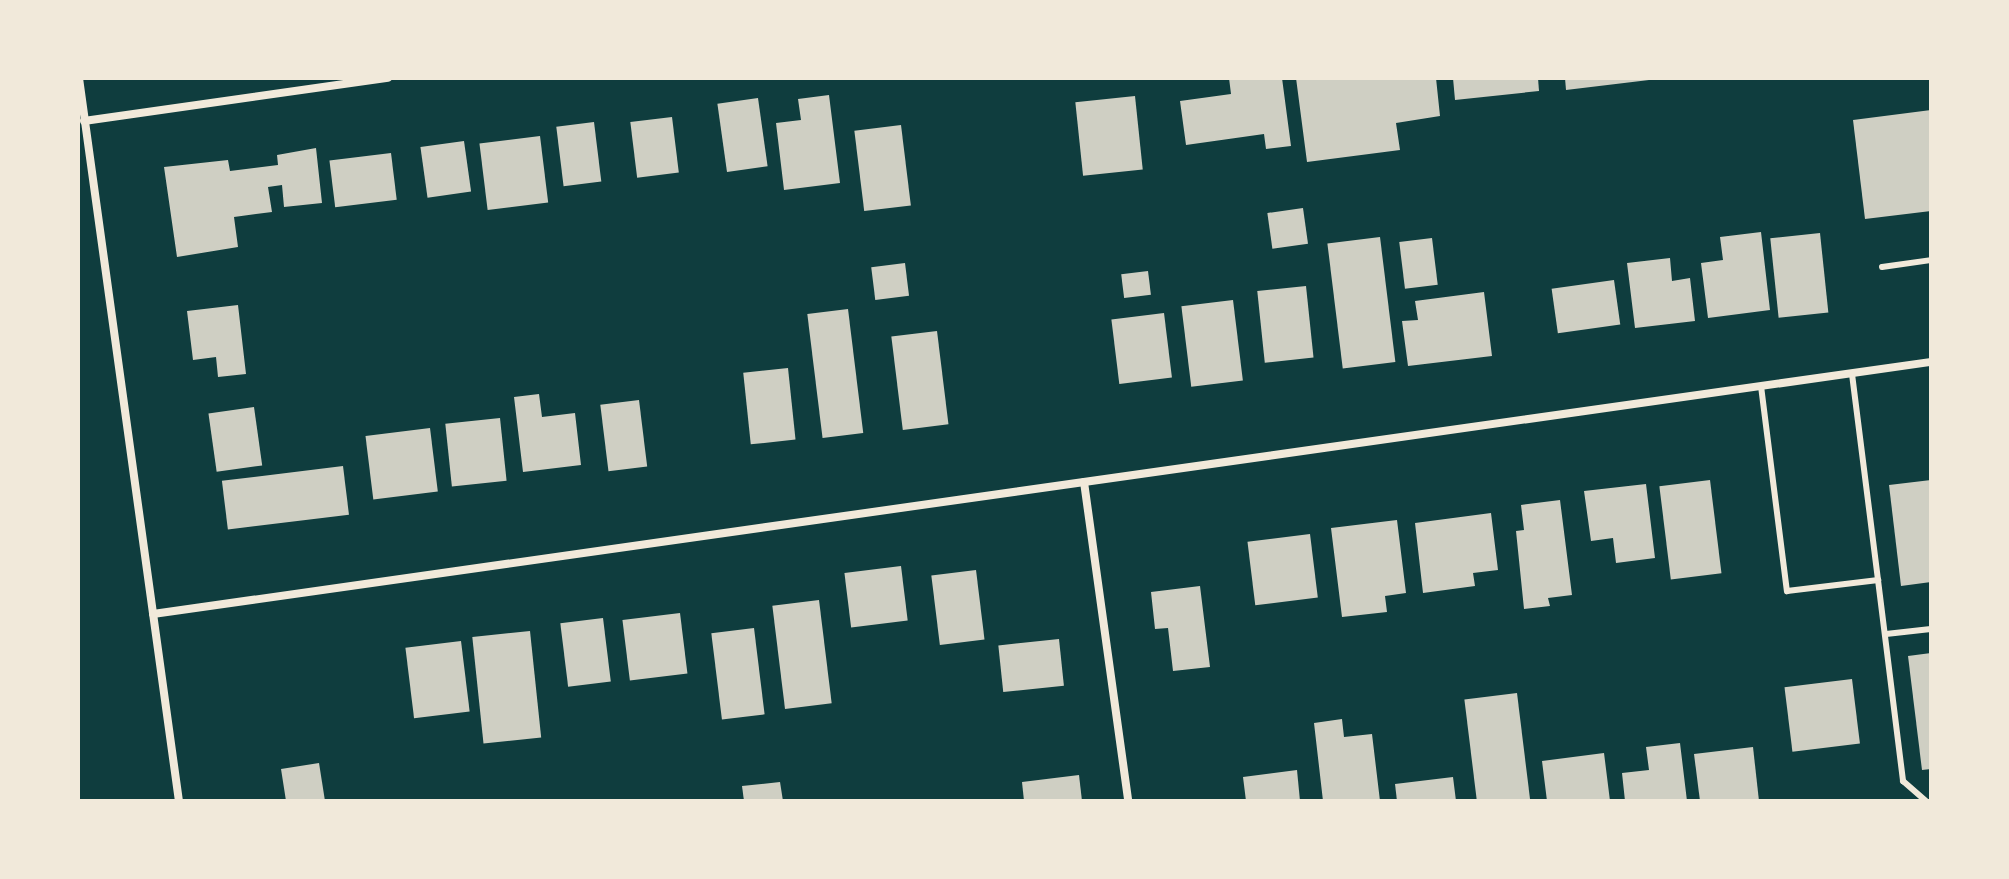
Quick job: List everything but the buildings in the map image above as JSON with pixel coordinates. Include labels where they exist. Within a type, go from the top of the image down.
[{"type":"street","points":[[79,78],[179,801]]},
{"type":"street","points":[[84,121],[388,78]]},
{"type":"street","points":[[153,614],[1931,362]]},
{"type":"street","points":[[1084,482],[1128,801]]},
{"type":"lane","points":[[1882,267],[1931,260]]},
{"type":"lane","points":[[1852,374],[1903,781],[1926,801]]},
{"type":"lane","points":[[1761,386],[1787,591],[1878,580]]},
{"type":"lane","points":[[1886,634],[1931,629]]}]
